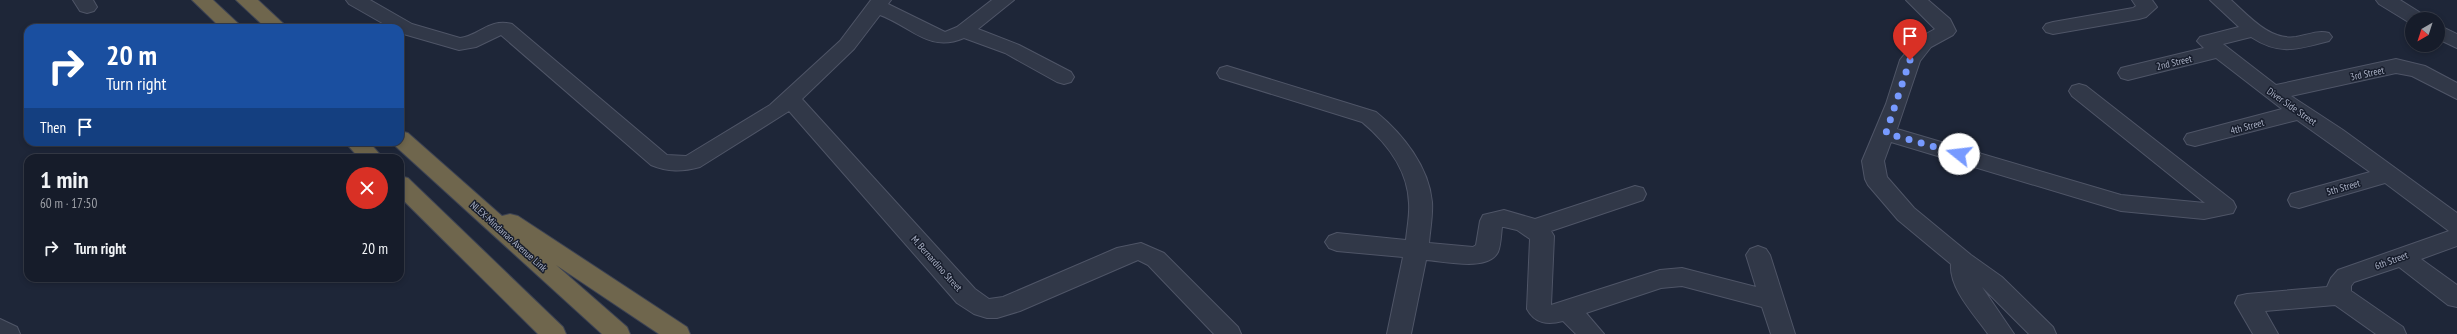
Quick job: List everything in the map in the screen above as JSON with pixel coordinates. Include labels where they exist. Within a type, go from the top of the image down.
[{"type":"highway","points":[[202,0],[229,24]]},
{"type":"highway","points":[[246,0],[273,24]]},
{"type":"highway","name":"NLEX-Mindanao Avenue Link","points":[[404,142],[618,334]]},
{"type":"highway","points":[[360,146],[368,154]]},
{"type":"highway","points":[[443,177],[678,334]]},
{"type":"highway","points":[[404,188],[554,334]]},
{"type":"street","points":[[356,0],[398,24]]},
{"type":"street","points":[[404,27],[459,44],[469,43],[492,30],[505,28],[659,160],[669,164],[692,162],[766,118],[847,45],[879,3],[937,38],[946,38],[964,31],[1004,0]]},
{"type":"street","points":[[1916,0],[1943,23],[1946,31],[1924,43],[1910,60],[1886,133],[1873,161],[1876,179],[1906,214],[1963,261],[1994,283],[2044,334]]},
{"type":"street","points":[[2053,28],[2139,13],[2147,8],[2142,0]]},
{"type":"street","points":[[2220,0],[2255,30],[2275,43],[2284,44],[2322,37]]},
{"type":"street","points":[[2386,0],[2406,12]]},
{"type":"street","name":"Diver Side Street","points":[[2255,30],[2207,41],[2272,93],[2388,174],[2457,225]]},
{"type":"street","points":[[964,31],[1012,49],[1064,77]]},
{"type":"street","points":[[2445,35],[2457,42]]},
{"type":"street","name":"2nd Street","points":[[2128,73],[2219,52]]},
{"type":"street","name":"3rd Street","points":[[2272,93],[2396,66],[2418,71],[2457,92]]},
{"type":"street","points":[[1227,73],[1369,118],[1384,128],[1396,142],[1410,165],[1421,199],[1417,251],[1399,334]]},
{"type":"street","points":[[1886,133],[2121,203],[2204,211],[2225,207],[2079,91]]},
{"type":"street","name":"M. Bernardino Street","points":[[789,98],[966,296],[980,306],[991,310],[1011,304],[1125,254],[1134,251],[1145,251],[1156,259],[1229,334]]},
{"type":"street","name":"4th Street","points":[[2195,139],[2299,112]]},
{"type":"street","name":"5th Street","points":[[2298,200],[2388,174]]},
{"type":"street","points":[[1535,228],[1635,194]]},
{"type":"street","points":[[1337,242],[1476,256],[1487,250],[1491,221],[1496,219],[1520,222],[1535,228],[1542,236],[1539,309],[1546,314],[1554,314],[1660,278],[1682,277],[1772,301]]},
{"type":"street","name":"6th Street","points":[[2339,296],[2339,284],[2346,276],[2457,236]]},
{"type":"street","points":[[1758,255],[1783,334]]},
{"type":"street","points":[[2401,256],[2457,298]]},
{"type":"street","points":[[1963,261],[1962,273],[1966,282],[2002,334]]},
{"type":"street","points":[[2266,334],[2247,302],[2339,296],[2394,334]]},
{"type":"street","points":[[1567,309],[1592,334]]},
{"type":"street","points":[[0,329],[8,334]]},
{"type":"route","points":[[1910,60],[1886,133],[1959,154]]}]
